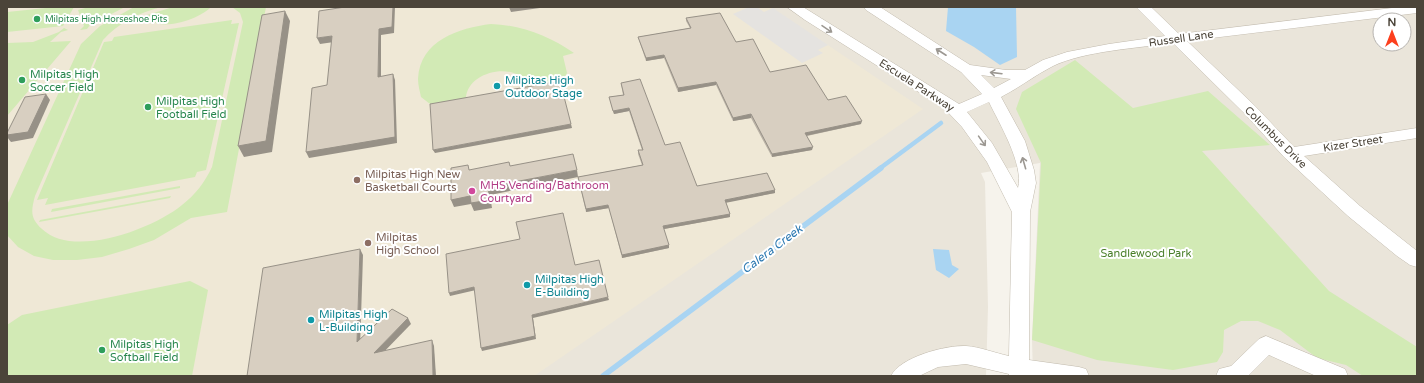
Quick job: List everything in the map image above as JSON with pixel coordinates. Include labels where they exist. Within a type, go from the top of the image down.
[{"type":"street","name":"Escuela Parkway","points":[[794,7],[842,39],[880,60],[957,111],[984,144],[1010,186],[1021,212]]},
{"type":"street","name":"Escuela Parkway","points":[[871,7],[966,69],[992,95],[1017,141],[1026,170],[1028,183],[1021,212],[1019,371]]},
{"type":"street","name":"Columbus Drive","points":[[1143,7],[1250,110],[1290,153],[1354,211],[1402,251],[1417,260]]},
{"type":"street","points":[[1332,7],[1346,18]]},
{"type":"street","name":"Russell Lane","points":[[957,111],[992,95],[1048,63],[1067,56],[1109,48],[1176,39],[1417,9]]},
{"type":"street","points":[[966,69],[1027,75]]},
{"type":"street","name":"Kizer Street","points":[[1290,153],[1417,133]]},
{"type":"street","points":[[1226,376],[1236,373],[1266,344],[1337,376]]},
{"type":"street","points":[[901,376],[919,365],[950,356],[966,355],[1019,371],[1079,376]]},
{"type":"shaded area","points":[[7,7],[1417,7],[1417,376],[1033,376],[1032,340],[1040,163],[981,173],[985,182],[988,307],[986,376],[7,376]]},
{"type":"shaded area","name":"Milpitas High School","points":[[7,7],[771,7],[923,109],[534,376],[7,376]]},
{"type":"shaded area","points":[[749,7],[757,7],[764,12],[773,8],[828,45],[818,50],[823,53],[802,63],[733,14]]},
{"type":"green space","name":"Milpitas High Horseshoe Pits","points":[[56,7],[74,7],[63,26],[7,32],[7,12]]},
{"type":"green space","points":[[89,7],[123,8],[90,25],[87,29],[80,30],[84,26],[78,10]]},
{"type":"green space","points":[[134,7],[161,7],[129,19],[103,40],[35,196],[32,210],[33,218],[42,229],[56,238],[73,241],[92,241],[133,231],[152,223],[169,214],[187,201],[199,188],[212,167],[243,22],[240,13],[232,7],[266,7],[227,212],[191,218],[154,240],[102,257],[77,260],[53,260],[34,256],[18,247],[7,235],[7,205],[81,44],[100,26]]},
{"type":"green space","points":[[173,7],[211,7],[197,16],[178,23],[159,24],[152,21],[147,15]]},
{"type":"green space","name":"Milpitas High Football Field","points":[[232,20],[231,24],[239,23],[206,170],[197,172],[195,177],[45,205],[48,198],[37,200],[104,42],[112,41],[114,37]]},
{"type":"green space","points":[[491,24],[535,32],[555,41],[574,53],[563,56],[567,73],[562,81],[527,87],[522,79],[515,73],[505,71],[494,72],[484,75],[475,81],[469,88],[466,98],[430,104],[421,97],[418,79],[420,66],[426,55],[434,46],[443,38],[454,33]]},
{"type":"green space","name":"Milpitas High Soccer Field","points":[[64,28],[68,30],[61,32],[50,42],[71,41],[7,116],[7,43],[33,42],[59,32]]},
{"type":"green space","name":"Sandlewood Park","points":[[1075,60],[1133,108],[1208,91],[1270,145],[1202,151],[1329,291],[1417,347],[1417,376],[1363,376],[1346,365],[1317,358],[1280,330],[1258,321],[1241,321],[1224,330],[1223,352],[1217,362],[1173,370],[1097,360],[1032,340],[1041,163],[1016,109],[1022,92]]},
{"type":"green space","points":[[180,186],[180,188],[51,212],[52,209]]},
{"type":"green space","points":[[171,196],[170,198],[39,222],[40,220]]},
{"type":"green space","name":"Milpitas High Softball Field","points":[[190,281],[208,290],[192,376],[7,376],[7,325],[22,315]]},
{"type":"water","points":[[948,7],[1016,7],[1017,57],[1000,65],[974,47],[946,31]]},
{"type":"water","points":[[933,249],[949,250],[952,265],[959,269],[949,278],[936,270]]},
{"type":"building","points":[[345,7],[393,7],[392,27],[379,29],[378,77],[393,74],[395,137],[306,152],[312,88],[327,85],[332,36],[317,38],[319,11]]},
{"type":"building","points":[[285,11],[266,141],[238,146],[262,15]]},
{"type":"building","points":[[720,13],[736,42],[753,39],[770,72],[806,65],[828,100],[846,96],[862,121],[805,133],[813,147],[772,154],[751,114],[733,118],[716,82],[678,88],[664,55],[646,58],[638,37],[691,28],[686,18]]},
{"type":"building","points":[[640,79],[665,145],[680,142],[697,186],[767,173],[775,190],[725,200],[730,214],[663,226],[669,245],[622,255],[608,205],[586,209],[578,177],[643,165],[638,150],[643,150],[629,108],[613,111],[609,97],[624,95],[621,83]]},
{"type":"building","points":[[560,81],[571,124],[433,150],[430,104]]},
{"type":"building","points":[[46,94],[28,132],[7,135],[25,97]]},
{"type":"building","points":[[573,154],[577,170],[488,187],[490,200],[471,203],[470,196],[451,200],[451,168],[468,165],[469,170],[509,162],[510,166]]},
{"type":"building","name":"Milpitas High E-Building","points":[[563,213],[575,265],[599,260],[608,297],[532,315],[535,336],[481,348],[474,287],[449,293],[446,254],[520,239],[516,222]]},
{"type":"building","name":"Milpitas High L-Building","points":[[360,249],[357,342],[392,309],[408,318],[374,353],[432,340],[433,376],[247,376],[263,268]]},
{"type":"waterway","name":"Calera Creek","points":[[879,169],[941,123]]},
{"type":"waterway","name":"Calera Creek","points":[[603,376],[881,168]]},
{"type":"place","name":"Milpitas High Horseshoe Pits","points":[[37,19]]},
{"type":"place","name":"Milpitas High Soccer Field","points":[[22,80]]},
{"type":"place","name":"Milpitas High Outdoor Stage","points":[[497,86]]},
{"type":"place","name":"Milpitas High Football Field","points":[[148,107]]},
{"type":"place","name":"Milpitas High New Basketball Courts","points":[[357,180]]},
{"type":"place","name":"MHS Vending/Bathroom Courtyard","points":[[472,191]]},
{"type":"place","name":"Milpitas High School","points":[[368,243]]},
{"type":"place","name":"Milpitas High E-Building","points":[[527,285]]},
{"type":"place","name":"Milpitas High L-Building","points":[[311,320]]},
{"type":"place","name":"Milpitas High Softball Field","points":[[102,350]]}]
